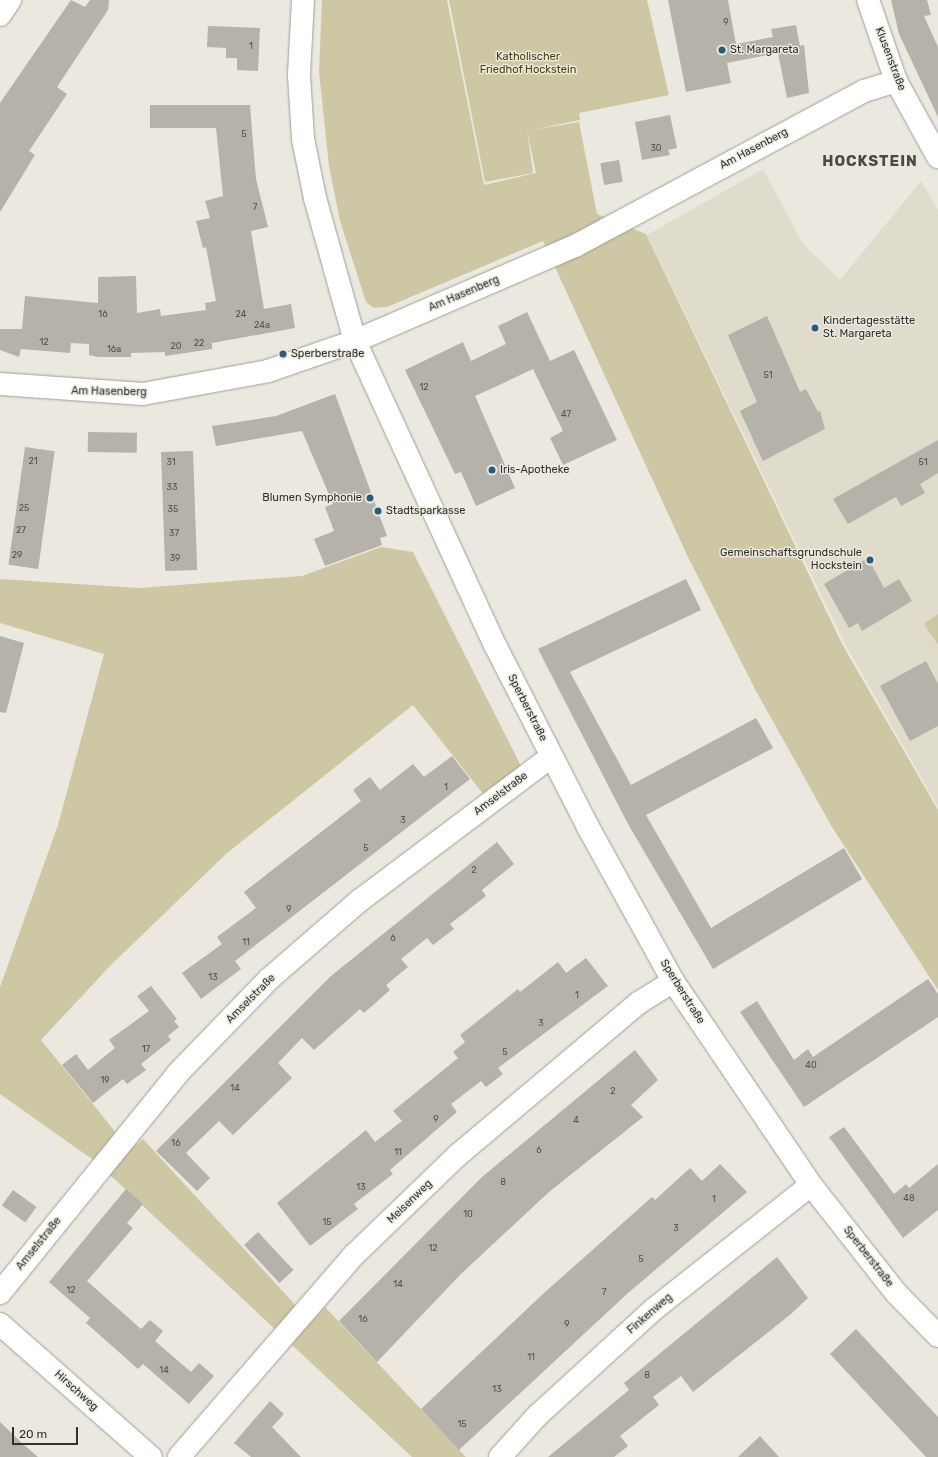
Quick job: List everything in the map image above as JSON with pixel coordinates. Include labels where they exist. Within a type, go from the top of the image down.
[{"type":"street","points":[[0,15],[10,0]]},
{"type":"street","name":"Sperberstraße","points":[[303,0],[299,75],[304,139],[315,198],[355,342],[494,645],[552,757],[673,981],[811,1185],[896,1293],[938,1336]]},
{"type":"street","name":"Klusenstraße","points":[[868,0],[896,81],[938,157]]},
{"type":"street","name":"Am Hasenberg","points":[[0,384],[143,394],[268,372],[355,342],[575,246],[864,91],[896,81]]},
{"type":"street","name":"Amselstraße","points":[[0,1293],[178,1073],[269,979],[359,901],[552,757]]},
{"type":"street","name":"Meisenweg","points":[[179,1457],[369,1240],[458,1155],[640,1002],[673,981]]},
{"type":"street","name":"Finkenweg","points":[[500,1457],[538,1415],[654,1309],[811,1185]]},
{"type":"street","name":"Hirschweg","points":[[0,1324],[151,1457]]},
{"type":"shaded area","points":[[763,169],[803,244],[840,280],[921,181],[938,210],[938,807],[845,644],[647,235]]},
{"type":"green space","name":"Katholischer Friedhof Hockstein","points":[[322,0],[447,0],[484,185],[536,173],[527,130],[533,173],[485,182],[449,0],[647,0],[669,95],[579,113],[580,120],[531,130],[579,122],[597,214],[646,234],[842,644],[938,810],[938,990],[832,827],[756,691],[687,555],[543,241],[387,307],[374,308],[366,302],[340,221],[329,166],[319,72]]},
{"type":"green space","points":[[381,547],[413,552],[521,766],[484,795],[413,705],[226,854],[110,966],[41,1040],[130,1150],[143,1139],[311,1322],[325,1307],[466,1457],[412,1457],[96,1162],[0,1094],[0,987],[58,825],[104,654],[0,623],[0,579],[139,588],[302,576]]},
{"type":"green space","points":[[938,614],[938,645],[924,624]]},
{"type":"building","points":[[71,0],[85,7],[90,0],[109,0],[108,10],[57,87],[67,94],[29,151],[35,155],[0,212],[0,103]]},
{"type":"building","name":"St. Margareta","points":[[668,0],[728,0],[736,44],[773,37],[771,29],[796,25],[800,46],[804,45],[809,93],[787,98],[778,53],[727,63],[731,83],[686,92]]},
{"type":"building","points":[[891,0],[927,0],[931,15],[924,16],[938,47],[938,117],[899,34]]},
{"type":"building","points":[[208,26],[260,28],[258,71],[237,70],[237,58],[226,58],[226,48],[207,47]]},
{"type":"building","points":[[150,105],[250,105],[256,179],[268,227],[251,231],[264,309],[291,304],[295,328],[212,343],[212,349],[165,356],[165,352],[131,353],[131,357],[98,357],[89,355],[89,344],[71,343],[70,353],[21,349],[19,357],[0,350],[0,329],[22,329],[25,296],[98,303],[98,277],[136,276],[137,313],[160,309],[161,316],[206,310],[205,303],[216,301],[206,247],[203,248],[196,221],[210,218],[205,201],[223,196],[216,128],[150,128]]},
{"type":"building","points":[[670,115],[677,148],[668,150],[670,155],[642,160],[635,122]]},
{"type":"building","points":[[619,160],[623,182],[604,185],[600,163]]},
{"type":"building","points":[[527,312],[550,361],[574,350],[617,440],[563,465],[550,438],[563,431],[533,369],[475,396],[515,488],[476,506],[461,472],[455,474],[405,370],[463,342],[471,361],[506,344],[498,326]]},
{"type":"building","points":[[767,316],[800,392],[806,389],[818,412],[820,411],[825,429],[763,461],[740,411],[757,402],[728,335]]},
{"type":"building","points":[[335,394],[387,536],[380,538],[382,545],[325,566],[314,539],[334,531],[325,507],[333,504],[302,431],[216,446],[212,426],[276,416]]},
{"type":"building","points":[[88,432],[137,433],[137,453],[88,452]]},
{"type":"building","points":[[938,440],[938,473],[920,484],[925,493],[901,506],[896,497],[848,524],[833,499]]},
{"type":"building","points":[[25,447],[55,451],[38,569],[8,565]]},
{"type":"building","points":[[193,451],[197,570],[165,571],[161,452]]},
{"type":"building","points":[[868,558],[884,588],[899,579],[912,601],[862,631],[858,623],[849,628],[824,584]]},
{"type":"building","points":[[686,579],[701,610],[570,672],[631,785],[756,718],[773,748],[646,815],[711,928],[844,848],[862,879],[713,969],[628,824],[538,649]]},
{"type":"building","points":[[0,636],[24,643],[6,713],[0,712]]},
{"type":"building","points":[[926,661],[938,684],[938,726],[910,741],[880,686]]},
{"type":"building","points":[[452,756],[470,779],[235,961],[241,969],[201,999],[182,973],[222,944],[217,937],[256,908],[244,892],[361,801],[353,790],[370,777],[380,790],[413,764],[424,777]]},
{"type":"building","points":[[497,842],[514,864],[482,890],[486,896],[450,924],[454,929],[433,945],[427,938],[401,959],[408,967],[386,985],[390,990],[364,1013],[360,1009],[314,1050],[302,1038],[278,1063],[292,1078],[233,1135],[219,1121],[186,1153],[210,1178],[197,1191],[156,1151],[331,976]]},
{"type":"building","points":[[586,958],[608,986],[498,1068],[503,1074],[486,1087],[481,1081],[451,1104],[457,1112],[390,1170],[393,1174],[354,1204],[358,1209],[310,1246],[277,1203],[366,1130],[375,1142],[402,1121],[393,1111],[458,1058],[453,1052],[465,1042],[460,1035],[518,989],[520,992],[558,962],[566,973]]},
{"type":"building","points":[[928,979],[938,994],[938,1017],[804,1107],[740,1012],[757,1001],[794,1060],[808,1049],[813,1057]]},
{"type":"building","points":[[151,986],[177,1019],[174,1021],[179,1027],[168,1036],[171,1040],[141,1064],[146,1070],[127,1084],[123,1079],[93,1103],[62,1065],[76,1054],[88,1070],[115,1048],[109,1040],[149,1011],[137,996]]},
{"type":"building","points":[[635,1050],[658,1080],[631,1105],[643,1117],[549,1192],[461,1274],[377,1362],[339,1321],[482,1177]]},
{"type":"building","points":[[844,1127],[894,1194],[906,1184],[909,1188],[938,1164],[938,1210],[903,1238],[829,1137]]},
{"type":"building","points":[[720,1164],[747,1192],[628,1293],[459,1450],[421,1409],[544,1293],[652,1197],[655,1200],[690,1168],[702,1181]]},
{"type":"building","points":[[126,1189],[143,1204],[127,1223],[133,1228],[87,1281],[141,1329],[150,1320],[163,1331],[155,1341],[191,1372],[199,1363],[214,1376],[189,1404],[143,1364],[138,1369],[86,1323],[90,1318],[49,1282]]},
{"type":"building","points":[[13,1190],[36,1207],[25,1222],[2,1205]]},
{"type":"building","points":[[258,1232],[293,1270],[280,1283],[244,1245]]},
{"type":"building","points":[[777,1257],[808,1298],[791,1314],[693,1392],[681,1376],[653,1397],[659,1405],[620,1436],[628,1446],[614,1457],[548,1457],[629,1390],[624,1383]]},
{"type":"building","points":[[856,1329],[938,1417],[938,1457],[926,1457],[830,1354]]},
{"type":"building","points":[[270,1401],[284,1414],[272,1427],[301,1457],[251,1457],[234,1443]]},
{"type":"building","points":[[0,1422],[24,1445],[38,1457],[0,1457]]},
{"type":"building","points":[[760,1436],[779,1457],[738,1457]]},
{"type":"place","name":"St. Margareta","points":[[722,50]]},
{"type":"place","name":"Kindertagesstätte St. Margareta","points":[[815,328]]},
{"type":"place","name":"Sperberstraße","points":[[283,354]]},
{"type":"place","name":"Iris-Apotheke","points":[[492,470]]},
{"type":"place","name":"Blumen Symphonie","points":[[370,498]]},
{"type":"place","name":"Stadtsparkasse","points":[[378,511]]},
{"type":"place","name":"Gemeinschaftsgrundschule Hockstein","points":[[870,560]]},
{"type":"district","name":"HOCKSTEIN","points":[[870,162]]}]
